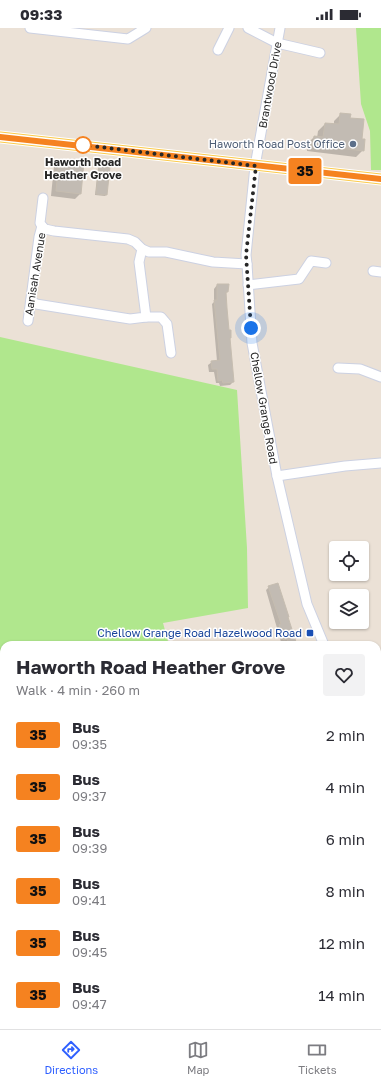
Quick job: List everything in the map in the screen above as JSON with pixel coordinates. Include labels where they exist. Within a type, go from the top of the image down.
[{"type":"main road","points":[[0,137],[381,179]]},
{"type":"street","points":[[30,28],[128,39],[146,28]]},
{"type":"street","points":[[218,50],[229,28]]},
{"type":"street","points":[[248,28],[277,43],[320,53]]},
{"type":"street","name":"Brantwood Drive","points":[[256,166],[280,28]]},
{"type":"street","name":"Chellow Grange Road","points":[[256,166],[246,255],[252,343],[277,476],[307,604],[322,641]]},
{"type":"street","name":"Aanisah Avenue","points":[[28,321],[39,237],[42,226],[40,223],[43,198]]},
{"type":"street","name":"Aanisah Avenue","points":[[42,226],[45,229],[54,231],[128,239],[149,252],[166,252],[212,262],[247,264]]},
{"type":"street","points":[[142,249],[139,262],[146,317]]},
{"type":"street","points":[[248,285],[299,279],[311,261],[326,263]]},
{"type":"street","points":[[31,300],[36,304],[130,319],[161,317],[166,324],[171,353]]},
{"type":"street","points":[[338,368],[360,369],[381,377]]},
{"type":"street","points":[[277,476],[345,466],[381,463]]},
{"type":"green space","points":[[356,28],[381,28],[381,170],[371,170],[370,131],[361,104]]},
{"type":"green space","points":[[0,337],[237,390],[247,548],[248,608],[163,623],[168,641],[0,641]]},
{"type":"building","points":[[340,113],[351,114],[350,118],[364,119],[362,139],[365,139],[364,151],[313,145],[314,136],[323,137],[325,123],[339,124]]},
{"type":"building","points":[[59,159],[84,162],[81,194],[56,191]]},
{"type":"building","points":[[99,166],[110,167],[107,195],[96,194]]},
{"type":"building","points":[[217,284],[229,284],[228,292],[226,292],[229,330],[231,330],[230,338],[234,382],[223,383],[222,380],[218,381],[217,369],[212,369],[211,361],[220,360],[214,300],[217,300]]},
{"type":"building","points":[[278,583],[296,641],[288,641],[287,639],[284,640],[279,625],[281,624],[268,586]]},
{"type":"bus line","name":"35","points":[[0,137],[381,179]]},
{"type":"place","name":"Haworth Road Post Office","points":[[353,144]]},
{"type":"place","name":"Haworth Road Heather Grove","points":[[83,145]]},
{"type":"place","name":"Chellow Grange Road Hazelwood Road","points":[[310,633]]},
{"type":"route","points":[[83,145],[256,166],[246,255],[251,328]]}]
